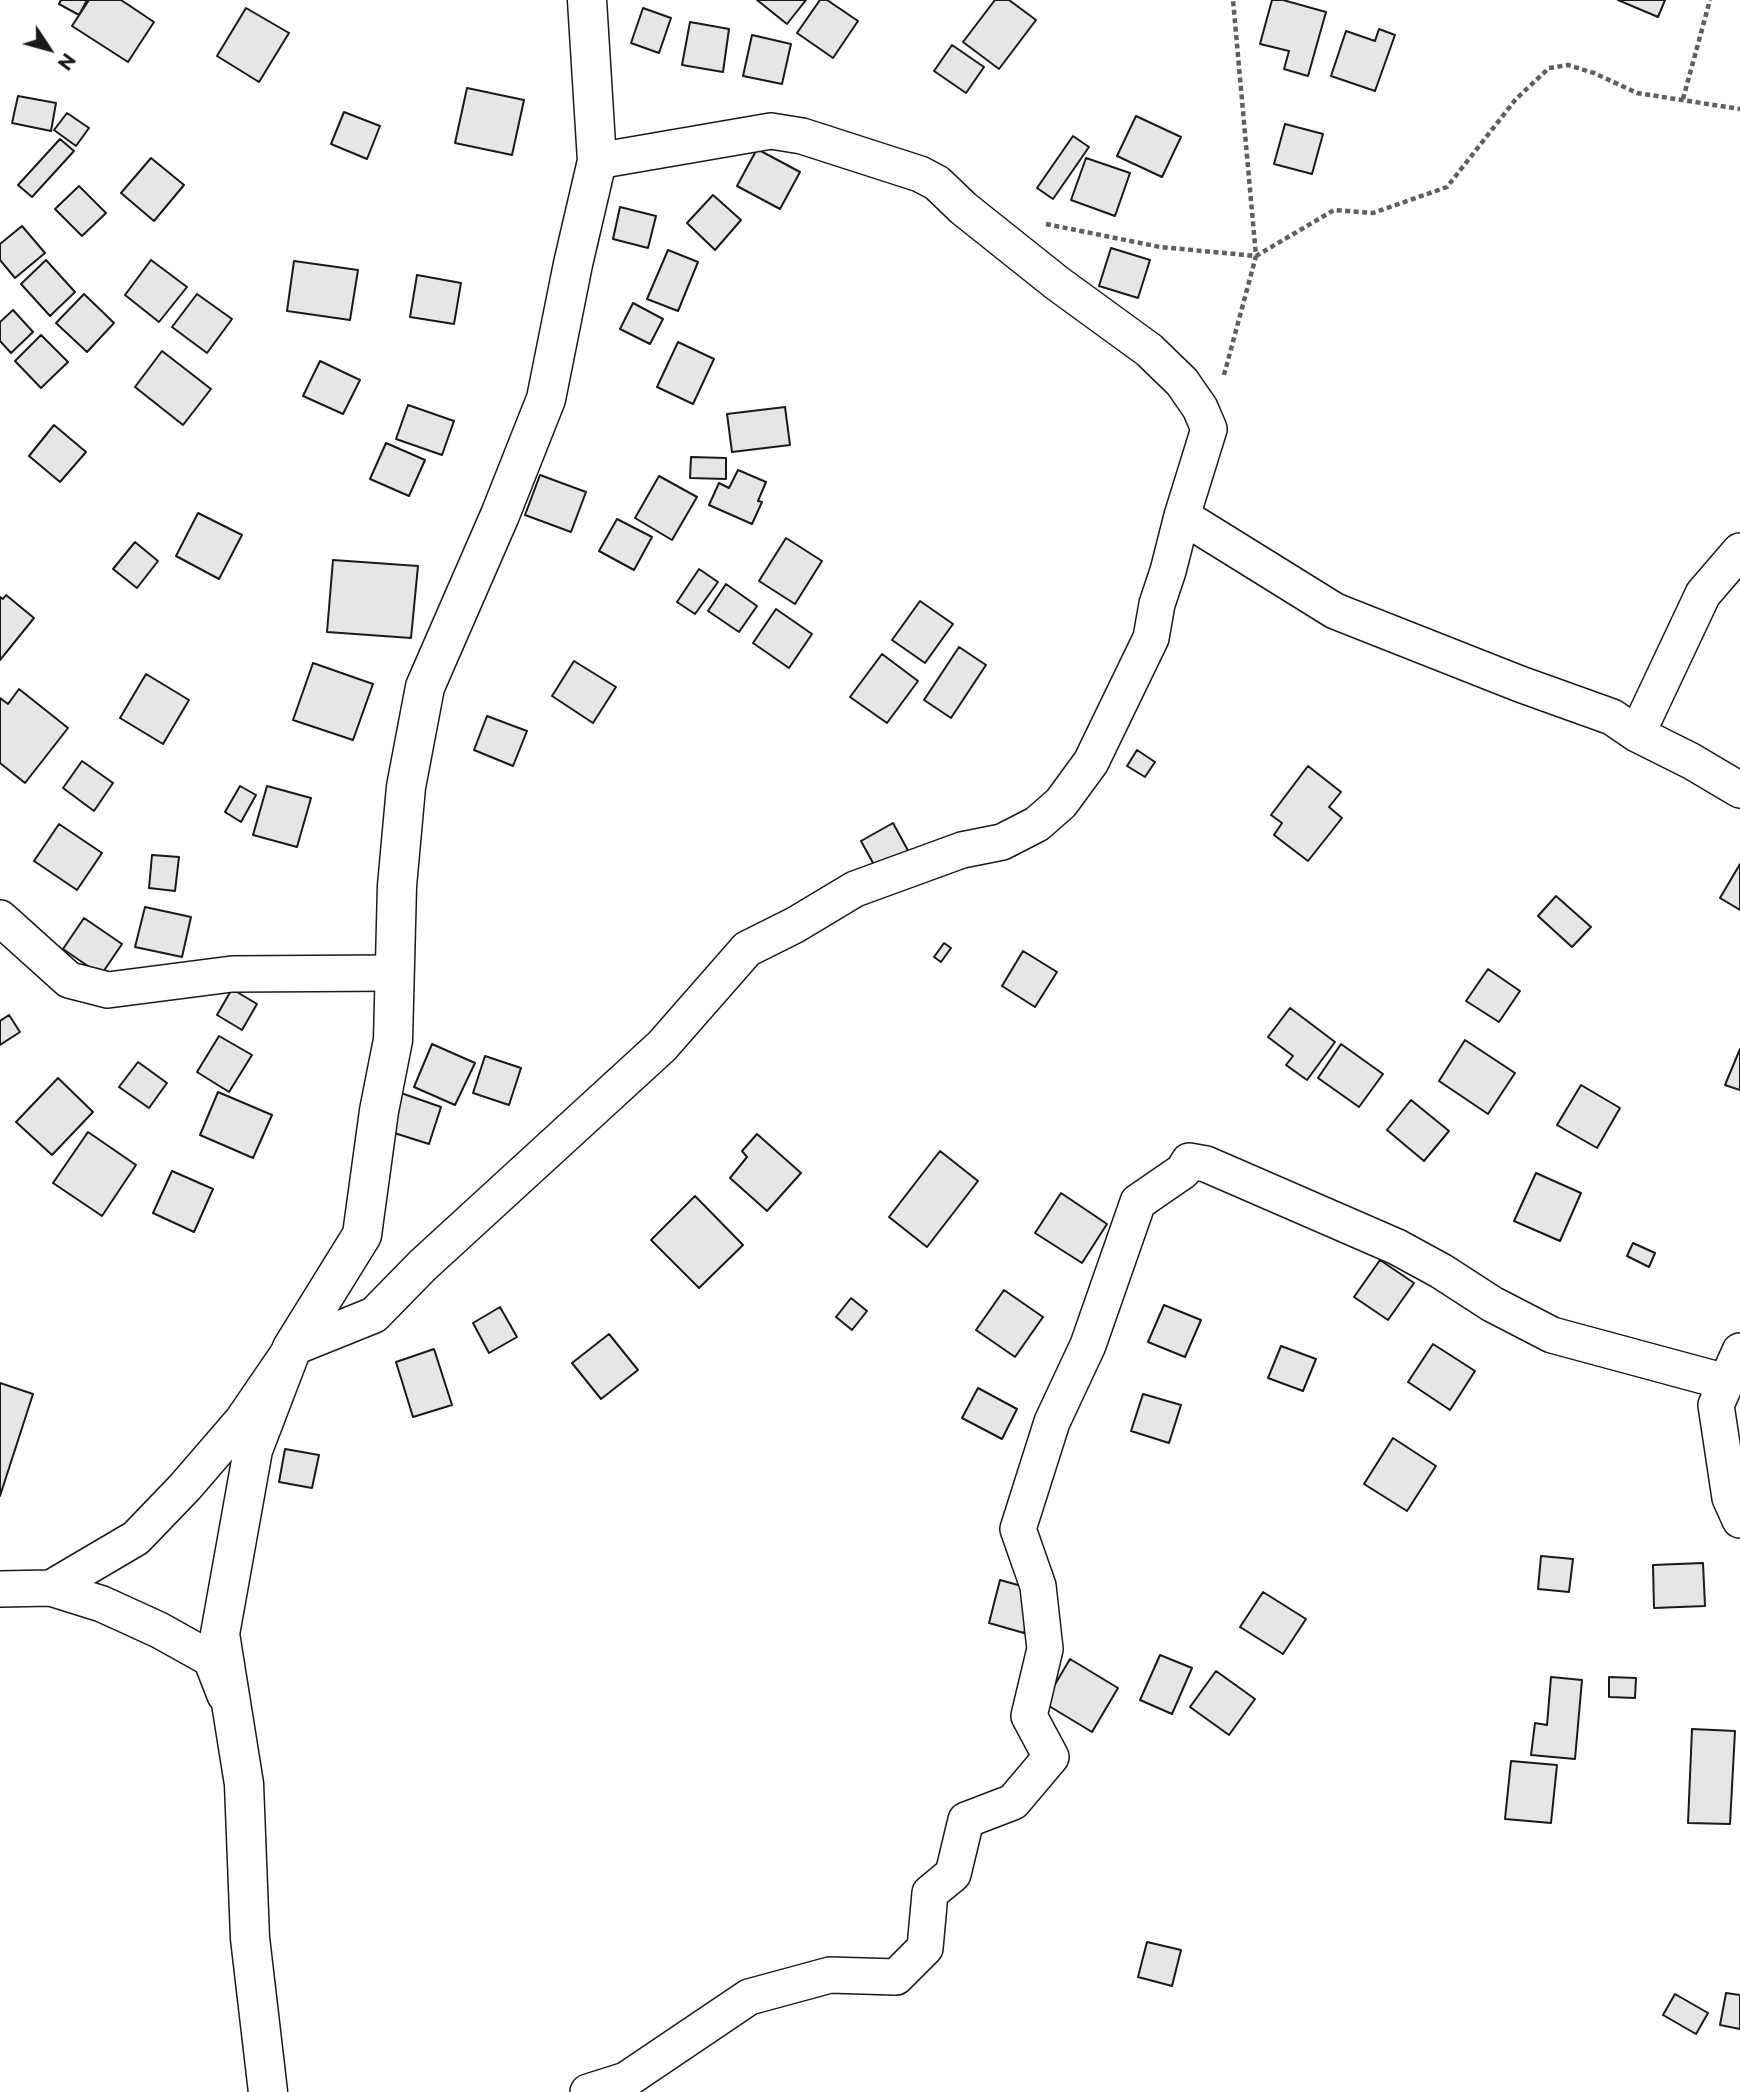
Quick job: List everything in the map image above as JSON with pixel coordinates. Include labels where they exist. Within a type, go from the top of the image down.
[{"type":"street","points":[[51,1588],[136,1538],[186,1487],[242,1421],[292,1348],[362,1235],[379,1111],[393,1040],[397,886],[406,788],[425,687],[500,515],[545,399],[597,161],[587,0]]},
{"type":"street","points":[[268,2092],[250,1938],[244,1784],[220,1634],[253,1450],[292,1348],[374,1315],[423,1265],[662,1046],[747,949],[795,925],[855,889],[962,850],[1002,842],[1037,824],[1061,803],[1091,762],[1151,638],[1157,604],[1209,429],[1200,408],[1182,382],[1149,350],[1057,283],[937,183],[920,174],[802,136],[771,131],[597,161]]},
{"type":"street","points":[[1182,516],[1335,611],[1612,717],[1637,734],[1740,790]]},
{"type":"street","points":[[1637,734],[1703,594],[1740,551]]},
{"type":"street","points":[[0,918],[69,980],[108,990],[232,974],[394,972]]},
{"type":"street","points":[[588,2092],[626,2080],[749,1997],[830,1975],[896,1977],[925,1948],[930,1893],[953,1874],[966,1820],[1013,1802],[1051,1757],[1029,1716],[1045,1649],[1038,1586],[1018,1529],[1052,1422],[1088,1345],[1138,1202],[1183,1171],[1189,1161],[1206,1164],[1397,1247],[1492,1304],[1552,1335],[1726,1382]]},
{"type":"street","points":[[1740,1351],[1716,1405],[1730,1498],[1740,1520]]},
{"type":"street","points":[[0,1589],[51,1588],[102,1604],[159,1630],[211,1659],[232,1711]]},
{"type":"path","points":[[1209,429],[1256,257],[1233,0]]},
{"type":"path","points":[[1683,99],[1710,0]]},
{"type":"path","points":[[1042,224],[1160,247],[1256,257],[1334,211],[1373,213],[1447,187],[1516,99],[1549,68],[1568,65],[1594,73],[1637,93],[1740,109]]},
{"type":"building","points":[[61,0],[87,0],[79,15],[59,4]]},
{"type":"building","points":[[89,0],[121,0],[154,22],[128,62],[72,26]]},
{"type":"building","points":[[757,0],[806,0],[787,24]]},
{"type":"building","points":[[820,0],[827,0],[858,21],[833,58],[797,33]]},
{"type":"building","points":[[995,0],[1009,0],[1036,20],[999,69],[963,42]]},
{"type":"building","points":[[1272,0],[1283,0],[1326,12],[1308,76],[1284,69],[1289,51],[1260,44]]},
{"type":"building","points":[[1618,0],[1665,0],[1658,17]]},
{"type":"building","points":[[246,8],[289,33],[259,82],[217,56]]},
{"type":"building","points":[[643,8],[671,18],[659,53],[631,43]]},
{"type":"building","points":[[690,22],[729,29],[723,72],[682,65]]},
{"type":"building","points":[[1379,29],[1395,35],[1375,91],[1331,76],[1346,31],[1375,41]]},
{"type":"building","points":[[752,35],[791,44],[782,84],[743,76]]},
{"type":"building","points":[[952,45],[984,67],[966,93],[934,71]]},
{"type":"building","points":[[467,88],[524,100],[512,155],[455,143]]},
{"type":"building","points":[[18,96],[56,103],[51,131],[12,123]]},
{"type":"building","points":[[344,112],[380,126],[367,159],[331,144]]},
{"type":"building","points":[[67,113],[89,128],[76,146],[54,130]]},
{"type":"building","points":[[1136,116],[1181,137],[1162,177],[1117,156]]},
{"type":"building","points":[[1285,124],[1323,134],[1312,174],[1274,164]]},
{"type":"building","points":[[1073,136],[1089,147],[1053,199],[1037,188]]},
{"type":"building","points":[[60,139],[74,151],[32,197],[18,185]]},
{"type":"building","points":[[757,149],[800,172],[780,209],[737,186]]},
{"type":"building","points":[[151,158],[184,185],[154,221],[121,193]]},
{"type":"building","points":[[1086,158],[1130,173],[1115,216],[1071,200]]},
{"type":"building","points":[[79,186],[106,213],[82,236],[55,209]]},
{"type":"building","points":[[713,195],[741,220],[715,250],[687,223]]},
{"type":"building","points":[[620,207],[656,216],[648,248],[613,239]]},
{"type":"building","points":[[22,226],[45,253],[15,278],[0,260],[0,244]]},
{"type":"building","points":[[1111,248],[1150,260],[1138,298],[1099,286]]},
{"type":"building","points":[[668,250],[698,262],[678,311],[647,299]]},
{"type":"building","points":[[46,260],[75,292],[50,316],[21,284]]},
{"type":"building","points":[[151,260],[187,287],[159,322],[125,295]]},
{"type":"building","points":[[294,261],[358,270],[350,320],[287,311]]},
{"type":"building","points":[[417,275],[461,283],[454,324],[410,317]]},
{"type":"building","points":[[84,294],[114,323],[87,352],[56,323]]},
{"type":"building","points":[[197,294],[232,319],[207,353],[172,327]]},
{"type":"building","points":[[633,303],[663,319],[650,344],[620,329]]},
{"type":"building","points":[[13,310],[33,332],[11,353],[0,341],[0,322]]},
{"type":"building","points":[[41,335],[68,362],[41,388],[15,361]]},
{"type":"building","points":[[678,342],[714,359],[693,404],[657,387]]},
{"type":"building","points":[[162,351],[211,389],[183,425],[135,387]]},
{"type":"building","points":[[320,361],[360,380],[343,414],[303,396]]},
{"type":"building","points":[[408,405],[454,421],[442,455],[396,439]]},
{"type":"building","points":[[785,407],[790,445],[732,452],[727,414]]},
{"type":"building","points":[[54,425],[86,452],[60,482],[29,456]]},
{"type":"building","points":[[386,443],[425,460],[409,496],[370,479]]},
{"type":"building","points":[[691,457],[726,458],[726,479],[690,478]]},
{"type":"building","points":[[738,470],[766,482],[758,501],[762,502],[752,524],[709,505],[719,483],[729,488]]},
{"type":"building","points":[[540,475],[586,492],[571,532],[525,515]]},
{"type":"building","points":[[659,476],[697,497],[672,540],[635,518]]},
{"type":"building","points":[[198,513],[242,535],[219,579],[176,556]]},
{"type":"building","points":[[617,519],[652,537],[634,570],[599,551]]},
{"type":"building","points":[[786,538],[822,561],[795,604],[759,581]]},
{"type":"building","points":[[135,542],[158,561],[137,588],[113,569]]},
{"type":"building","points":[[333,560],[418,566],[411,638],[327,632]]},
{"type":"building","points":[[699,569],[718,582],[695,614],[677,602]]},
{"type":"building","points":[[726,584],[757,606],[739,632],[708,611]]},
{"type":"building","points":[[6,595],[34,618],[0,660],[0,597],[3,599]]},
{"type":"building","points":[[920,601],[953,624],[925,663],[892,640]]},
{"type":"building","points":[[776,609],[812,634],[789,668],[753,643]]},
{"type":"building","points":[[959,647],[986,665],[951,718],[924,700]]},
{"type":"building","points":[[882,654],[918,681],[887,723],[850,697]]},
{"type":"building","points":[[574,661],[616,687],[593,723],[552,696]]},
{"type":"building","points":[[313,663],[373,684],[353,740],[293,720]]},
{"type":"building","points":[[146,674],[189,700],[163,744],[120,718]]},
{"type":"building","points":[[19,689],[68,728],[25,783],[0,763],[0,698],[8,704]]},
{"type":"building","points":[[487,716],[527,731],[513,766],[474,750]]},
{"type":"building","points":[[1137,750],[1155,762],[1145,777],[1127,766]]},
{"type":"building","points":[[82,761],[113,783],[94,811],[63,788]]},
{"type":"building","points":[[1308,766],[1341,792],[1329,807],[1342,818],[1308,861],[1274,835],[1282,823],[1271,815]]},
{"type":"building","points":[[240,786],[256,795],[241,822],[225,812]]},
{"type":"building","points":[[267,786],[311,798],[297,847],[253,835]]},
{"type":"building","points":[[893,823],[911,856],[879,874],[861,841]]},
{"type":"building","points":[[59,824],[102,853],[77,890],[34,861]]},
{"type":"building","points":[[152,855],[179,857],[175,891],[149,888]]},
{"type":"building","points":[[1740,864],[1740,910],[1720,898]]},
{"type":"building","points":[[1556,896],[1591,927],[1572,947],[1538,916]]},
{"type":"building","points":[[145,907],[191,917],[182,957],[135,947]]},
{"type":"building","points":[[84,918],[122,944],[101,975],[63,949]]},
{"type":"building","points":[[944,943],[951,948],[941,962],[934,957]]},
{"type":"building","points":[[1023,951],[1057,972],[1035,1007],[1002,986]]},
{"type":"building","points":[[1488,969],[1520,991],[1499,1022],[1466,1001]]},
{"type":"building","points":[[232,989],[257,1004],[242,1030],[217,1015]]},
{"type":"building","points":[[1290,1008],[1335,1042],[1307,1080],[1286,1065],[1293,1056],[1268,1037]]},
{"type":"building","points":[[9,1015],[20,1032],[0,1045],[0,1021]]},
{"type":"building","points":[[219,1036],[252,1055],[229,1092],[197,1072]]},
{"type":"building","points":[[1465,1040],[1515,1073],[1488,1114],[1439,1081]]},
{"type":"building","points":[[432,1044],[475,1063],[455,1105],[414,1087]]},
{"type":"building","points":[[1341,1044],[1383,1074],[1359,1107],[1318,1078]]},
{"type":"building","points":[[1740,1049],[1740,1090],[1725,1085]]},
{"type":"building","points":[[485,1056],[521,1068],[509,1105],[473,1093]]},
{"type":"building","points":[[138,1062],[167,1083],[149,1108],[119,1087]]},
{"type":"building","points":[[58,1078],[93,1112],[52,1155],[16,1122]]},
{"type":"building","points":[[1581,1085],[1620,1108],[1597,1148],[1557,1125]]},
{"type":"building","points":[[218,1092],[272,1115],[253,1158],[200,1135]]},
{"type":"building","points":[[401,1093],[441,1107],[429,1144],[388,1131]]},
{"type":"building","points":[[1411,1100],[1449,1131],[1424,1161],[1387,1130]]},
{"type":"building","points":[[88,1132],[136,1165],[102,1216],[53,1183]]},
{"type":"building","points":[[757,1134],[801,1173],[767,1211],[730,1178],[747,1157],[742,1151]]},
{"type":"building","points":[[940,1151],[978,1181],[927,1247],[889,1217]]},
{"type":"building","points":[[172,1171],[213,1189],[194,1232],[153,1213]]},
{"type":"building","points":[[1536,1173],[1581,1193],[1560,1241],[1514,1221]]},
{"type":"building","points":[[1061,1193],[1107,1224],[1082,1263],[1035,1233]]},
{"type":"building","points":[[695,1196],[743,1245],[699,1288],[651,1240]]},
{"type":"building","points":[[1633,1243],[1655,1253],[1649,1267],[1627,1256]]},
{"type":"building","points":[[1380,1260],[1414,1283],[1388,1320],[1354,1297]]},
{"type":"building","points":[[1004,1290],[1043,1317],[1015,1357],[976,1330]]},
{"type":"building","points":[[851,1298],[867,1311],[852,1330],[836,1317]]},
{"type":"building","points":[[1164,1305],[1201,1320],[1185,1357],[1148,1342]]},
{"type":"building","points":[[500,1307],[517,1337],[489,1353],[473,1323]]},
{"type":"building","points":[[609,1334],[638,1370],[601,1399],[572,1363]]},
{"type":"building","points":[[1433,1344],[1475,1371],[1450,1410],[1408,1382]]},
{"type":"building","points":[[1281,1346],[1316,1359],[1303,1391],[1268,1378]]},
{"type":"building","points":[[434,1349],[452,1405],[413,1417],[396,1362]]},
{"type":"building","points":[[0,1383],[33,1394],[0,1496]]},
{"type":"building","points":[[978,1388],[1017,1409],[1002,1439],[962,1418]]},
{"type":"building","points":[[1143,1394],[1181,1405],[1169,1443],[1131,1431]]},
{"type":"building","points":[[1393,1438],[1436,1466],[1407,1511],[1364,1484]]},
{"type":"building","points":[[285,1449],[319,1455],[312,1488],[279,1482]]},
{"type":"building","points":[[1541,1556],[1573,1559],[1569,1592],[1538,1589]]},
{"type":"building","points":[[1703,1563],[1705,1606],[1654,1608],[1653,1565]]},
{"type":"building","points":[[1000,1580],[1036,1590],[1024,1633],[989,1623]]},
{"type":"building","points":[[1263,1592],[1306,1619],[1283,1654],[1240,1627]]},
{"type":"building","points":[[1160,1655],[1192,1668],[1172,1714],[1140,1700]]},
{"type":"building","points":[[1070,1659],[1118,1688],[1092,1732],[1044,1703]]},
{"type":"building","points":[[1216,1671],[1255,1699],[1229,1735],[1190,1707]]},
{"type":"building","points":[[1551,1677],[1582,1680],[1575,1759],[1531,1755],[1535,1723],[1547,1725]]},
{"type":"building","points":[[1609,1677],[1636,1678],[1635,1698],[1609,1697]]},
{"type":"building","points":[[1692,1729],[1735,1731],[1730,1824],[1688,1823]]},
{"type":"building","points":[[1511,1761],[1557,1765],[1551,1823],[1505,1819]]},
{"type":"building","points":[[1147,1942],[1181,1950],[1172,1986],[1138,1977]]},
{"type":"building","points":[[1726,1993],[1740,1995],[1740,2029],[1720,2025]]},
{"type":"building","points":[[1675,1994],[1708,2013],[1696,2034],[1663,2015]]}]
